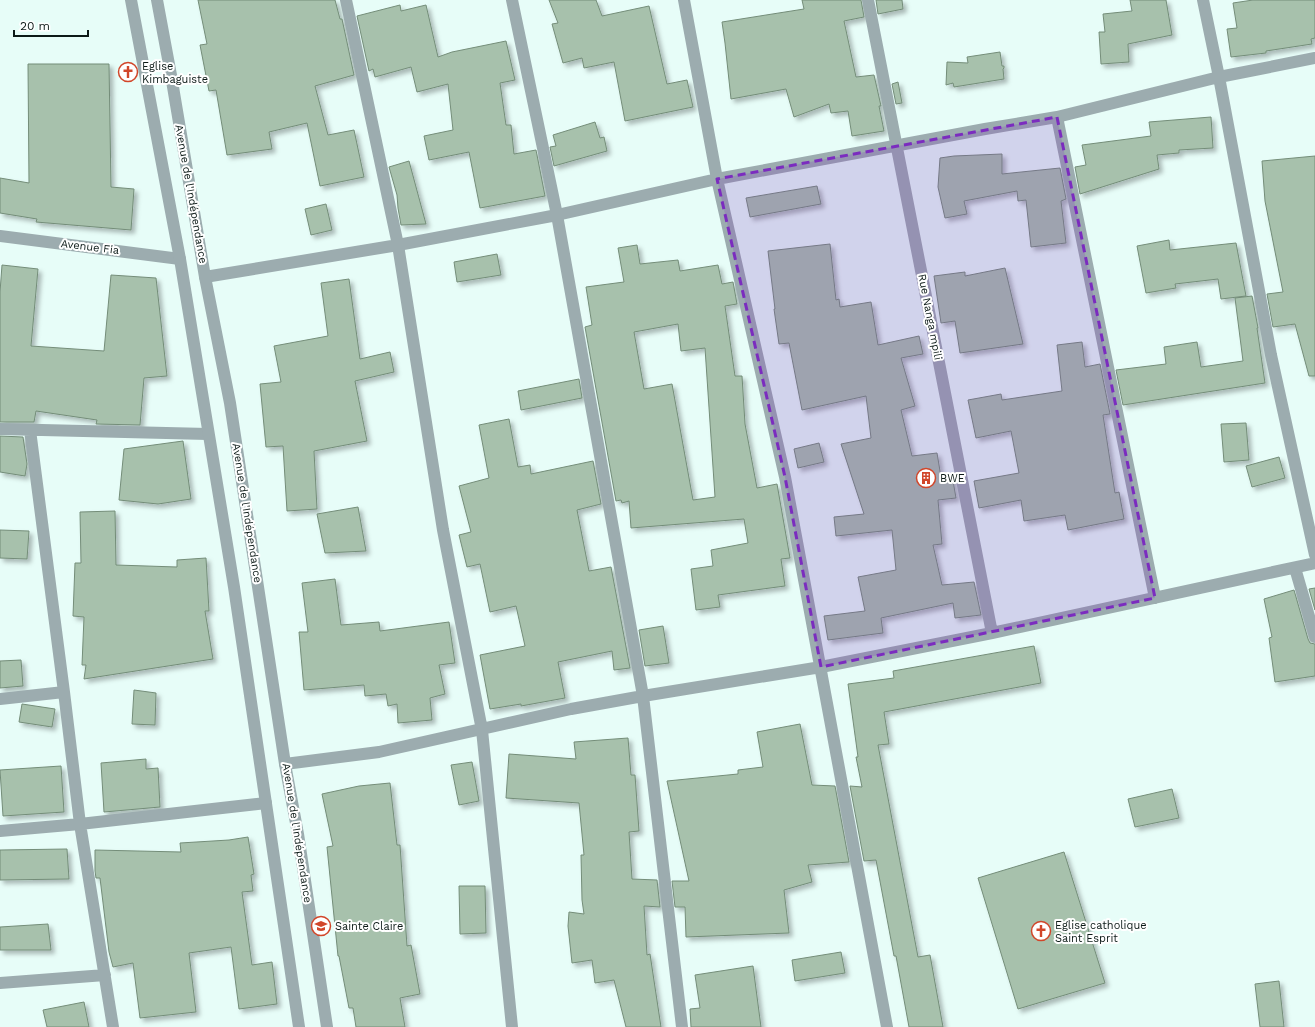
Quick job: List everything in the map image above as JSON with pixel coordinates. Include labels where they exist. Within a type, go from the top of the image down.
[{"type":"street","name":"Avenue de l'Indépendance","points":[[131,0],[180,259],[233,580],[299,1027]]},
{"type":"street","name":"Avenue de l'Indépendance","points":[[157,0],[205,277],[230,403],[285,764],[298,834],[326,1027]]},
{"type":"street","points":[[346,0],[398,245],[443,530],[482,730],[512,1027]]},
{"type":"street","points":[[512,0],[557,215],[643,696],[682,1027]]},
{"type":"street","points":[[684,0],[717,179],[785,477],[887,1027]]},
{"type":"street","name":"Rue Nanga mpili","points":[[868,0],[992,633]]},
{"type":"street","points":[[1203,0],[1219,77],[1271,355],[1315,555]]},
{"type":"street","points":[[205,277],[398,245],[557,215],[717,179],[1057,117],[1219,77],[1315,58]]},
{"type":"street","points":[[1057,117],[1155,598]]},
{"type":"street","name":"Avenue Fia","points":[[0,236],[180,259]]},
{"type":"street","points":[[0,429],[208,434]]},
{"type":"street","points":[[30,430],[80,824],[113,1027]]},
{"type":"street","points":[[285,764],[379,752],[571,709],[821,667],[992,633],[1315,563]]},
{"type":"street","points":[[1295,568],[1315,637]]},
{"type":"street","points":[[0,699],[64,692]]},
{"type":"street","points":[[0,831],[80,824],[266,802]]},
{"type":"street","points":[[0,983],[105,975]]},
{"type":"highlighted area","points":[[1057,117],[1155,598],[821,667],[785,477],[717,179]]},
{"type":"building","points":[[198,0],[335,0],[340,19],[342,19],[354,75],[315,86],[328,135],[354,130],[364,177],[320,186],[307,123],[269,132],[272,149],[227,155],[216,90],[209,91],[200,45],[207,44]]},
{"type":"building","points":[[549,0],[596,0],[602,16],[649,6],[667,84],[687,80],[693,107],[625,121],[614,62],[584,68],[582,58],[563,63],[552,24],[558,23]]},
{"type":"building","points":[[802,0],[861,0],[864,17],[844,21],[856,77],[874,75],[881,106],[879,106],[884,131],[852,136],[848,111],[831,113],[829,104],[794,117],[786,89],[731,99],[722,22],[804,9]]},
{"type":"building","points":[[876,0],[902,0],[903,9],[878,14]]},
{"type":"building","points":[[1130,0],[1166,0],[1172,35],[1128,44],[1129,62],[1101,64],[1099,32],[1105,32],[1103,14],[1132,11]]},
{"type":"building","points":[[1253,0],[1315,0],[1315,38],[1311,39],[1312,44],[1266,51],[1266,53],[1231,57],[1227,29],[1237,28],[1233,3]]},
{"type":"building","points":[[400,5],[401,11],[426,5],[438,57],[452,52],[506,41],[515,80],[500,83],[506,125],[511,125],[514,154],[536,150],[545,196],[480,208],[469,152],[429,160],[424,136],[453,130],[448,84],[417,92],[411,67],[375,77],[373,69],[369,71],[357,16]]},
{"type":"building","points":[[1000,52],[1002,66],[1004,66],[1004,79],[954,87],[953,83],[946,85],[947,62],[968,63],[967,57]]},
{"type":"building","points":[[28,64],[109,64],[111,187],[134,189],[131,230],[36,222],[37,219],[0,213],[0,178],[29,183]]},
{"type":"building","points":[[898,82],[902,103],[896,104],[892,84]]},
{"type":"building","points":[[1211,117],[1213,148],[1179,150],[1179,153],[1157,155],[1159,169],[1080,194],[1075,167],[1086,165],[1082,145],[1151,136],[1149,122]]},
{"type":"building","points":[[595,122],[600,138],[604,137],[607,151],[554,166],[550,147],[556,146],[553,135]]},
{"type":"building","points":[[1002,154],[1002,174],[1060,168],[1066,199],[1061,201],[1066,243],[1031,247],[1026,200],[1018,201],[1017,191],[964,201],[967,214],[945,218],[938,187],[940,158]]},
{"type":"building","points":[[1315,156],[1315,376],[1309,376],[1295,324],[1273,327],[1267,294],[1283,292],[1265,201],[1262,161]]},
{"type":"building","points":[[409,161],[426,224],[401,225],[397,195],[389,167]]},
{"type":"building","points":[[817,186],[821,204],[750,217],[746,198]]},
{"type":"building","points":[[326,204],[332,230],[311,235],[305,209]]},
{"type":"building","points":[[1169,240],[1170,250],[1236,243],[1246,296],[1221,299],[1218,279],[1175,284],[1176,288],[1146,293],[1137,246]]},
{"type":"building","points":[[830,244],[836,300],[839,299],[840,307],[871,302],[878,345],[919,336],[923,354],[901,358],[915,406],[901,410],[912,456],[937,453],[941,477],[952,475],[956,498],[938,500],[942,544],[933,545],[942,585],[974,582],[981,615],[955,618],[953,603],[881,618],[883,633],[828,640],[824,616],[865,611],[858,577],[896,570],[892,530],[836,536],[834,517],[864,514],[841,444],[871,438],[866,396],[802,410],[789,343],[779,344],[768,251]]},
{"type":"building","points":[[637,245],[640,264],[678,260],[680,271],[718,265],[722,284],[733,282],[737,304],[725,306],[735,376],[742,376],[745,424],[757,488],[777,484],[790,558],[781,559],[785,586],[718,595],[720,607],[696,610],[691,569],[713,566],[711,550],[748,543],[744,519],[631,528],[629,501],[622,503],[621,500],[616,501],[585,327],[592,325],[586,287],[624,282],[618,248]],"holes":[[[678,324],[681,351],[705,348],[715,497],[693,500],[672,384],[644,389],[634,332]]]},
{"type":"building","points":[[497,254],[501,275],[457,282],[454,262]]},
{"type":"building","points":[[2,265],[38,269],[31,346],[104,351],[111,275],[156,278],[167,376],[144,378],[140,425],[96,424],[97,420],[36,411],[34,422],[0,422],[0,292]]},
{"type":"building","points":[[1005,268],[1023,344],[960,353],[955,321],[941,323],[934,276],[965,272],[965,276]]},
{"type":"building","points":[[349,279],[360,359],[390,352],[394,372],[355,381],[367,441],[314,451],[317,509],[287,511],[283,446],[266,447],[260,384],[281,382],[274,346],[328,336],[321,283]]},
{"type":"building","points":[[1252,296],[1258,328],[1265,383],[1123,405],[1116,370],[1166,364],[1164,347],[1197,342],[1201,367],[1243,361],[1235,298]]},
{"type":"building","points":[[1082,342],[1085,367],[1100,364],[1110,414],[1103,415],[1115,493],[1119,492],[1124,519],[1068,530],[1065,515],[1024,521],[1021,500],[979,508],[974,481],[1019,473],[1011,431],[976,438],[968,400],[1001,394],[1002,400],[1062,391],[1057,345]]},
{"type":"building","points":[[579,379],[582,398],[521,410],[518,391]]},
{"type":"building","points":[[509,419],[518,467],[530,465],[531,474],[593,461],[601,504],[577,510],[589,571],[611,567],[630,668],[614,670],[612,651],[558,662],[565,698],[521,706],[521,704],[490,709],[480,655],[525,646],[516,606],[490,612],[480,564],[467,567],[459,535],[471,532],[459,486],[489,478],[479,425]]},
{"type":"building","points":[[1246,423],[1249,460],[1224,462],[1221,424]]},
{"type":"building","points":[[0,436],[23,437],[27,464],[25,476],[0,472]]},
{"type":"building","points":[[183,441],[191,499],[158,504],[119,500],[124,449]]},
{"type":"building","points":[[819,443],[824,462],[798,468],[794,449]]},
{"type":"building","points":[[1279,457],[1285,478],[1252,487],[1246,466]]},
{"type":"building","points":[[358,507],[366,551],[325,553],[317,514]]},
{"type":"building","points":[[115,511],[116,565],[177,567],[177,560],[206,558],[209,611],[205,611],[213,659],[84,679],[86,665],[82,665],[84,617],[73,616],[75,563],[81,563],[80,512]]},
{"type":"building","points":[[0,530],[29,531],[27,559],[0,558]]},
{"type":"building","points":[[335,579],[341,625],[379,622],[380,631],[449,622],[455,663],[439,665],[445,694],[430,698],[432,720],[398,723],[397,704],[388,706],[386,694],[365,696],[364,685],[304,690],[299,632],[308,632],[302,583]]},
{"type":"building","points":[[1315,588],[1315,610],[1309,589]]},
{"type":"building","points":[[1294,590],[1308,639],[1310,643],[1315,644],[1315,676],[1275,682],[1269,638],[1272,637],[1264,599]]},
{"type":"building","points":[[663,626],[669,663],[645,666],[639,630]]},
{"type":"building","points":[[1034,646],[1041,683],[884,712],[889,744],[878,745],[918,957],[930,955],[943,1027],[909,1027],[876,860],[864,861],[850,786],[862,787],[856,757],[858,757],[848,684],[894,678],[893,671]]},
{"type":"building","points":[[21,660],[23,686],[0,688],[0,661]]},
{"type":"building","points":[[134,690],[156,693],[155,725],[132,724]]},
{"type":"building","points":[[22,704],[55,709],[52,727],[19,722]]},
{"type":"building","points":[[800,724],[812,785],[835,786],[849,862],[808,865],[812,882],[784,890],[789,933],[686,937],[685,907],[675,907],[672,881],[689,881],[667,781],[738,774],[738,770],[763,767],[757,732]]},
{"type":"building","points":[[628,738],[631,775],[635,775],[639,831],[629,832],[632,879],[657,880],[660,907],[644,906],[647,955],[650,954],[661,1027],[626,1027],[614,980],[595,983],[592,960],[572,963],[568,926],[569,912],[584,914],[582,900],[581,855],[584,855],[579,803],[506,798],[509,754],[576,759],[574,742]]},
{"type":"building","points":[[146,759],[146,769],[158,768],[160,807],[104,812],[101,763]]},
{"type":"building","points":[[472,762],[479,801],[459,805],[451,765]]},
{"type":"building","points":[[61,766],[64,812],[3,816],[0,770]]},
{"type":"building","points":[[390,783],[397,845],[400,845],[407,946],[411,945],[420,994],[400,998],[405,1027],[356,1027],[353,1008],[349,1008],[338,956],[327,847],[333,846],[322,794],[359,786]]},
{"type":"building","points":[[1172,789],[1179,818],[1135,827],[1128,799]]},
{"type":"building","points":[[248,837],[254,874],[251,875],[253,891],[242,892],[252,965],[272,962],[277,1004],[239,1009],[231,947],[189,953],[196,1012],[140,1018],[133,963],[113,967],[109,952],[100,878],[96,878],[95,850],[181,852],[180,843],[229,840]]},
{"type":"building","points":[[67,849],[69,879],[0,880],[0,850]]},
{"type":"building","name":"Eglise catholique Saint Esprit","points":[[1064,852],[1105,983],[1018,1009],[978,878]]},
{"type":"building","points":[[459,886],[485,886],[486,933],[460,934]]},
{"type":"building","points":[[48,924],[51,950],[0,950],[0,927]]},
{"type":"building","points":[[841,952],[845,973],[795,981],[792,960]]},
{"type":"building","points":[[753,966],[761,1027],[691,1027],[690,1009],[700,1008],[695,975]]},
{"type":"building","points":[[1279,981],[1284,1027],[1260,1027],[1255,984]]},
{"type":"building","points":[[84,1002],[89,1027],[47,1027],[43,1010]]},
{"type":"place","name":"Eglise Kimbaguiste","points":[[128,72]]},
{"type":"place","name":"BWE","points":[[926,478]]},
{"type":"place","name":"Sainte Claire","points":[[321,926]]},
{"type":"place","name":"Eglise catholique Saint Esprit","points":[[1041,931]]}]
